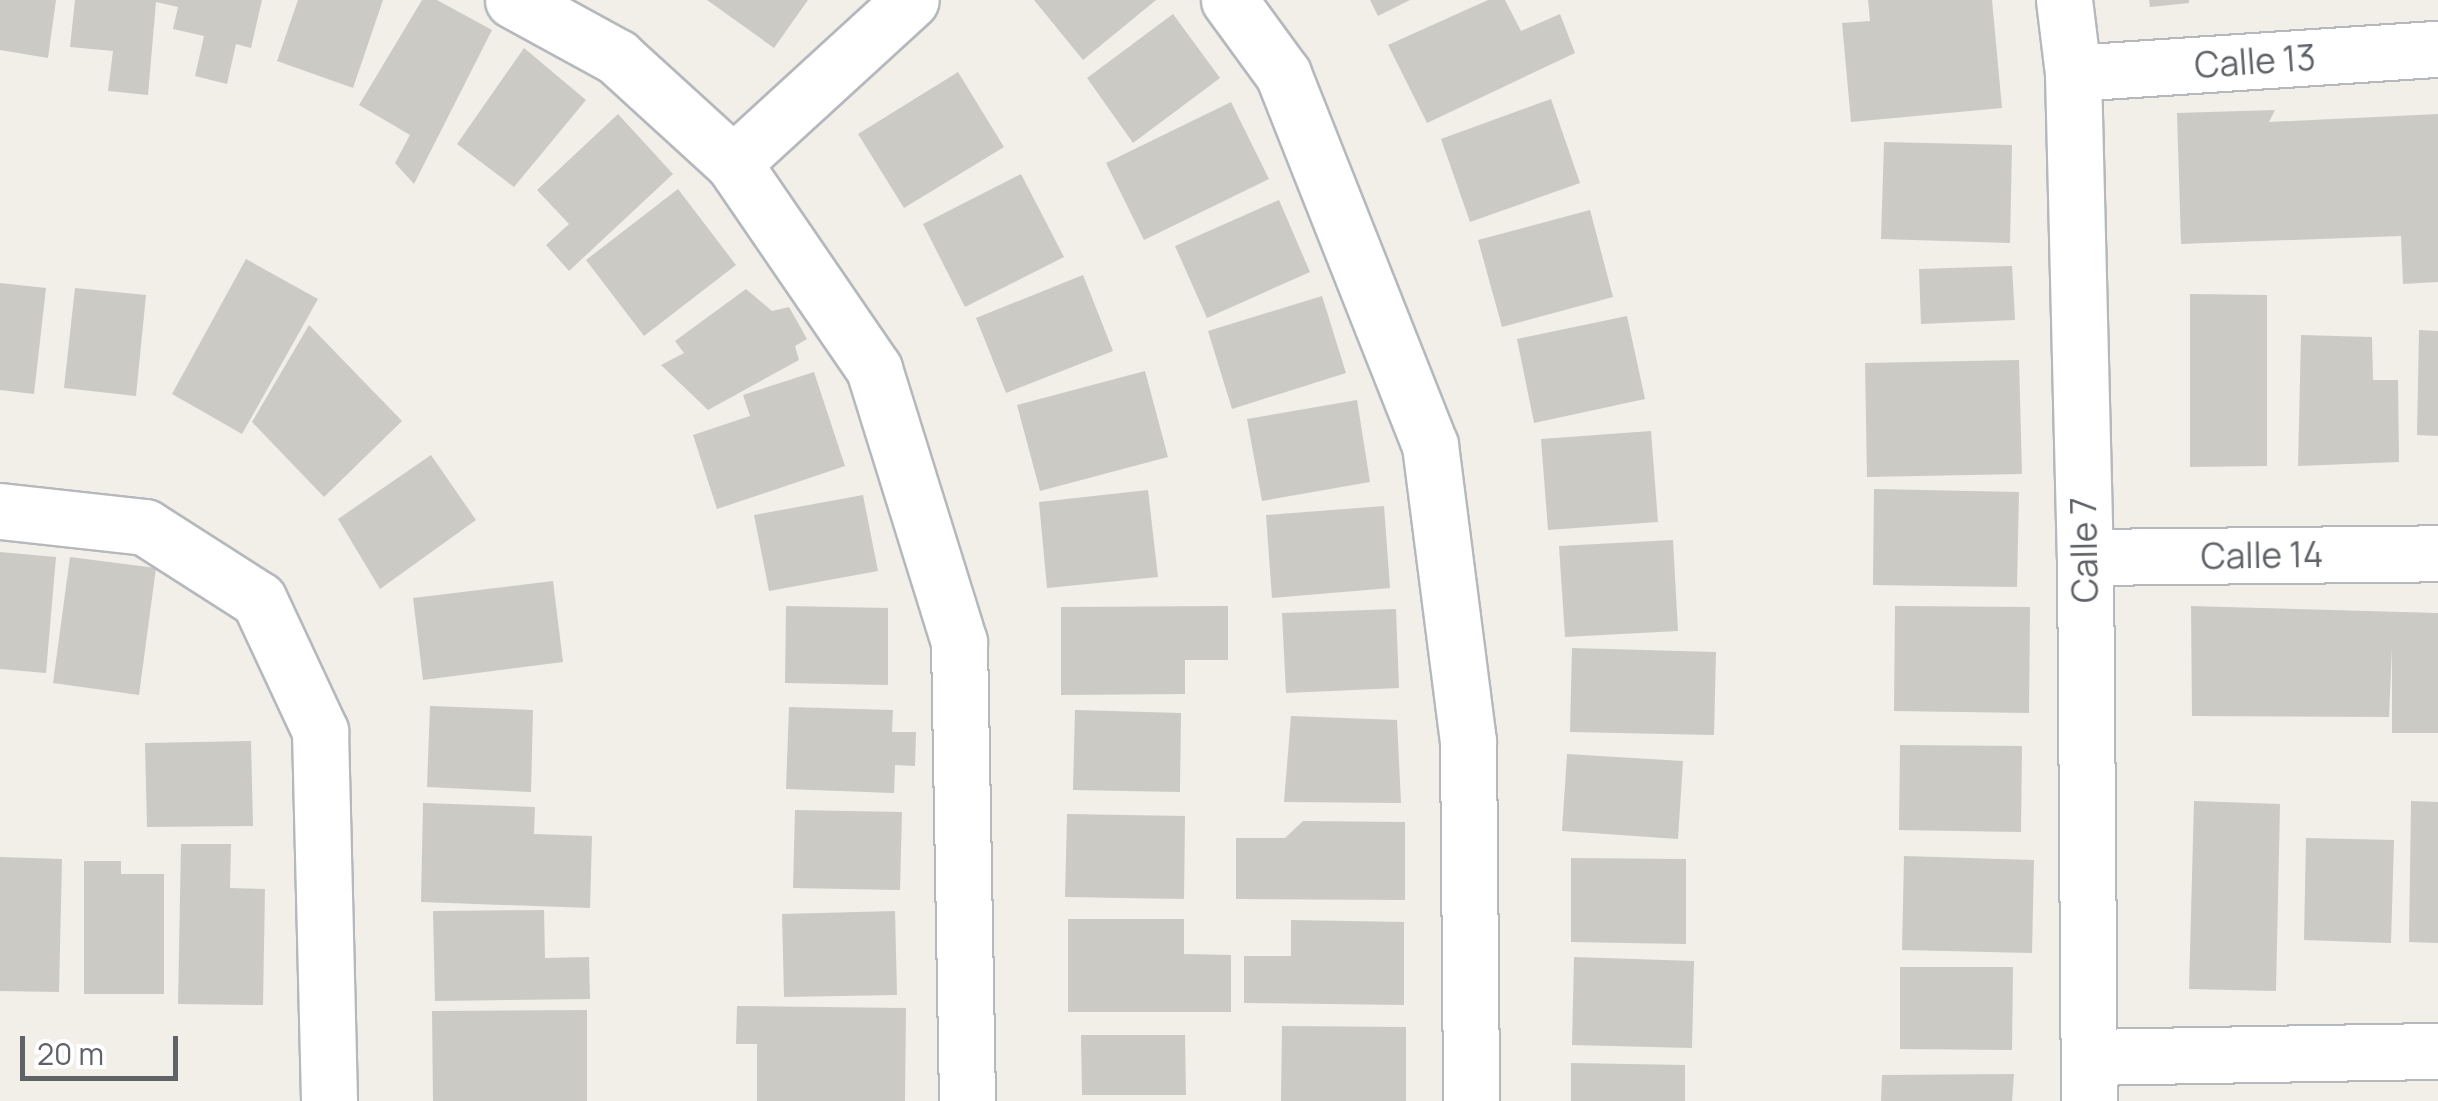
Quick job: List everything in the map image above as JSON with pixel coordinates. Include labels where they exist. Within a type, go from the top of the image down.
[{"type":"street","points":[[513,0],[617,56],[733,163],[874,369],[959,642],[967,1101]]},
{"type":"street","points":[[733,163],[911,0]]},
{"type":"street","points":[[1229,0],[1283,74],[1430,445],[1468,741],[1471,1101]]},
{"type":"street","name":"Calle 7","points":[[2064,0],[2072,73],[2085,558],[2089,1079]]},
{"type":"street","name":"Calle 13","points":[[2072,73],[2438,50]]},
{"type":"street","points":[[0,511],[145,527],[259,600],[320,731],[329,1101]]},
{"type":"street","name":"Calle 14","points":[[2085,558],[2438,553]]},
{"type":"street","points":[[2089,1079],[2438,1051]]},
{"type":"building","points":[[0,0],[56,0],[48,58],[0,50]]},
{"type":"building","points":[[75,0],[262,0],[251,48],[236,44],[227,84],[195,76],[204,36],[173,29],[178,7],[156,2],[148,95],[108,91],[113,51],[70,47]]},
{"type":"building","points":[[298,0],[383,0],[353,88],[277,61]]},
{"type":"building","points":[[422,0],[437,0],[492,30],[414,184],[395,163],[410,135],[359,105]]},
{"type":"building","points":[[707,0],[808,0],[774,48]]},
{"type":"building","points":[[1034,0],[1156,0],[1083,60]]},
{"type":"building","points":[[1370,0],[1410,0],[1378,16]]},
{"type":"building","points":[[1488,0],[1505,0],[1521,31],[1560,14],[1575,53],[1427,123],[1388,45]]},
{"type":"building","points":[[1868,0],[1992,0],[2002,108],[1851,122],[1842,23],[1870,21]]},
{"type":"building","points":[[2149,0],[2189,0],[2189,3],[2150,7]]},
{"type":"building","points":[[1173,14],[1220,78],[1133,143],[1087,78]]},
{"type":"building","points":[[524,48],[586,100],[514,187],[457,144]]},
{"type":"building","points":[[958,72],[1004,147],[904,208],[858,134]]},
{"type":"building","points":[[1551,99],[1580,183],[1470,222],[1441,139]]},
{"type":"building","points":[[1231,102],[1269,179],[1144,240],[1106,163]]},
{"type":"building","points":[[2275,110],[2269,122],[2438,114],[2438,282],[2403,284],[2401,236],[2181,244],[2177,113]]},
{"type":"building","points":[[618,114],[673,174],[569,271],[546,245],[569,224],[537,190]]},
{"type":"building","points":[[1884,142],[2012,145],[2010,243],[1881,239]]},
{"type":"building","points":[[1021,174],[1064,257],[965,307],[923,224]]},
{"type":"building","points":[[678,189],[736,265],[644,336],[586,260]]},
{"type":"building","points":[[1279,200],[1310,272],[1207,318],[1175,246]]},
{"type":"building","points":[[1590,210],[1613,297],[1502,327],[1478,240]]},
{"type":"building","points":[[246,259],[318,299],[242,434],[172,394]]},
{"type":"building","points":[[2012,266],[2015,320],[1921,324],[1919,269]]},
{"type":"building","points":[[1083,275],[1113,351],[1006,393],[976,318]]},
{"type":"building","points":[[0,283],[46,288],[34,394],[0,390]]},
{"type":"building","points":[[75,288],[146,295],[136,396],[64,388]]},
{"type":"building","points":[[746,289],[772,311],[789,307],[807,339],[795,346],[799,360],[708,410],[661,365],[684,353],[675,341]]},
{"type":"building","points":[[2190,294],[2267,295],[2267,466],[2190,467]]},
{"type":"building","points":[[1322,296],[1346,373],[1232,409],[1208,331]]},
{"type":"building","points":[[1627,316],[1645,399],[1534,423],[1517,339]]},
{"type":"building","points":[[309,325],[402,421],[324,497],[252,422]]},
{"type":"building","points":[[2419,330],[2438,331],[2438,436],[2417,435]]},
{"type":"building","points":[[2301,335],[2372,337],[2373,380],[2398,380],[2399,462],[2298,466]]},
{"type":"building","points":[[2019,360],[2022,474],[1867,477],[1865,363]]},
{"type":"building","points":[[1145,371],[1168,457],[1040,491],[1017,405]]},
{"type":"building","points":[[814,372],[845,466],[717,509],[693,435],[750,416],[743,395]]},
{"type":"building","points":[[1357,400],[1370,482],[1262,501],[1247,419]]},
{"type":"building","points":[[1651,431],[1658,522],[1548,530],[1541,439]]},
{"type":"building","points":[[431,455],[476,520],[380,589],[338,519]]},
{"type":"building","points":[[1874,489],[2019,492],[2017,587],[1873,585]]},
{"type":"building","points":[[1148,490],[1158,577],[1047,588],[1039,502]]},
{"type":"building","points":[[863,495],[878,571],[769,591],[754,515]]},
{"type":"building","points":[[1384,506],[1390,588],[1272,598],[1266,515]]},
{"type":"building","points":[[1673,540],[1678,631],[1565,637],[1559,546]]},
{"type":"building","points":[[0,552],[56,557],[46,673],[0,669]]},
{"type":"building","points":[[70,557],[156,568],[139,695],[53,683]]},
{"type":"building","points":[[553,581],[563,662],[423,680],[413,598]]},
{"type":"building","points":[[786,606],[888,608],[888,685],[785,683]]},
{"type":"building","points":[[1228,606],[1228,660],[1185,660],[1185,694],[1061,695],[1061,607]]},
{"type":"building","points":[[1895,606],[2030,607],[2029,713],[1894,711]]},
{"type":"building","points":[[2191,606],[2438,613],[2438,733],[2392,733],[2392,647],[2389,717],[2192,716]]},
{"type":"building","points":[[1396,609],[1399,688],[1286,693],[1282,613]]},
{"type":"building","points":[[1572,648],[1716,652],[1714,735],[1570,732]]},
{"type":"building","points":[[430,706],[533,710],[531,792],[427,787]]},
{"type":"building","points":[[789,707],[893,710],[892,732],[916,732],[915,766],[895,765],[894,793],[786,789]]},
{"type":"building","points":[[1075,710],[1181,713],[1180,792],[1073,790]]},
{"type":"building","points":[[1291,716],[1397,720],[1401,803],[1284,802]]},
{"type":"building","points":[[251,741],[253,826],[147,827],[145,743]]},
{"type":"building","points":[[1900,745],[2022,746],[2021,832],[1899,830]]},
{"type":"building","points":[[1567,754],[1683,761],[1678,839],[1562,831]]},
{"type":"building","points":[[2194,801],[2280,804],[2276,991],[2189,989]]},
{"type":"building","points":[[2411,801],[2438,802],[2438,943],[2409,942]]},
{"type":"building","points":[[423,803],[535,807],[534,834],[592,836],[590,908],[421,902]]},
{"type":"building","points":[[795,810],[902,812],[900,890],[793,888]]},
{"type":"building","points":[[1067,814],[1185,816],[1184,899],[1065,897]]},
{"type":"building","points":[[1303,821],[1405,822],[1405,900],[1236,899],[1236,838],[1285,838]]},
{"type":"building","points":[[2306,838],[2394,840],[2391,943],[2304,940]]},
{"type":"building","points":[[181,844],[231,844],[230,888],[265,889],[263,1005],[178,1004]]},
{"type":"building","points":[[1904,856],[2034,860],[2032,953],[1902,950]]},
{"type":"building","points":[[0,857],[62,859],[59,992],[0,991]]},
{"type":"building","points":[[1571,858],[1686,859],[1686,944],[1571,942]]},
{"type":"building","points":[[84,861],[121,861],[121,874],[164,874],[164,994],[84,994]]},
{"type":"building","points":[[544,910],[545,958],[589,957],[590,999],[435,1001],[433,911]]},
{"type":"building","points":[[895,911],[897,995],[784,997],[782,914]]},
{"type":"building","points":[[1068,919],[1184,919],[1184,954],[1231,955],[1231,1012],[1068,1012]]},
{"type":"building","points":[[1291,920],[1404,922],[1404,1005],[1244,1003],[1244,956],[1291,956]]},
{"type":"building","points":[[1574,957],[1694,961],[1692,1048],[1572,1045]]},
{"type":"building","points":[[1900,967],[2013,967],[2012,1050],[1900,1049]]},
{"type":"building","points":[[737,1006],[906,1008],[905,1101],[757,1101],[757,1044],[736,1044]]},
{"type":"building","points":[[587,1010],[587,1101],[433,1101],[432,1011]]},
{"type":"building","points":[[1282,1026],[1406,1027],[1406,1101],[1281,1101]]},
{"type":"building","points":[[1081,1035],[1185,1035],[1186,1095],[1082,1095]]},
{"type":"building","points":[[1571,1063],[1685,1065],[1685,1101],[1571,1101]]},
{"type":"building","points":[[2014,1074],[2012,1101],[1881,1101],[1882,1075]]}]
